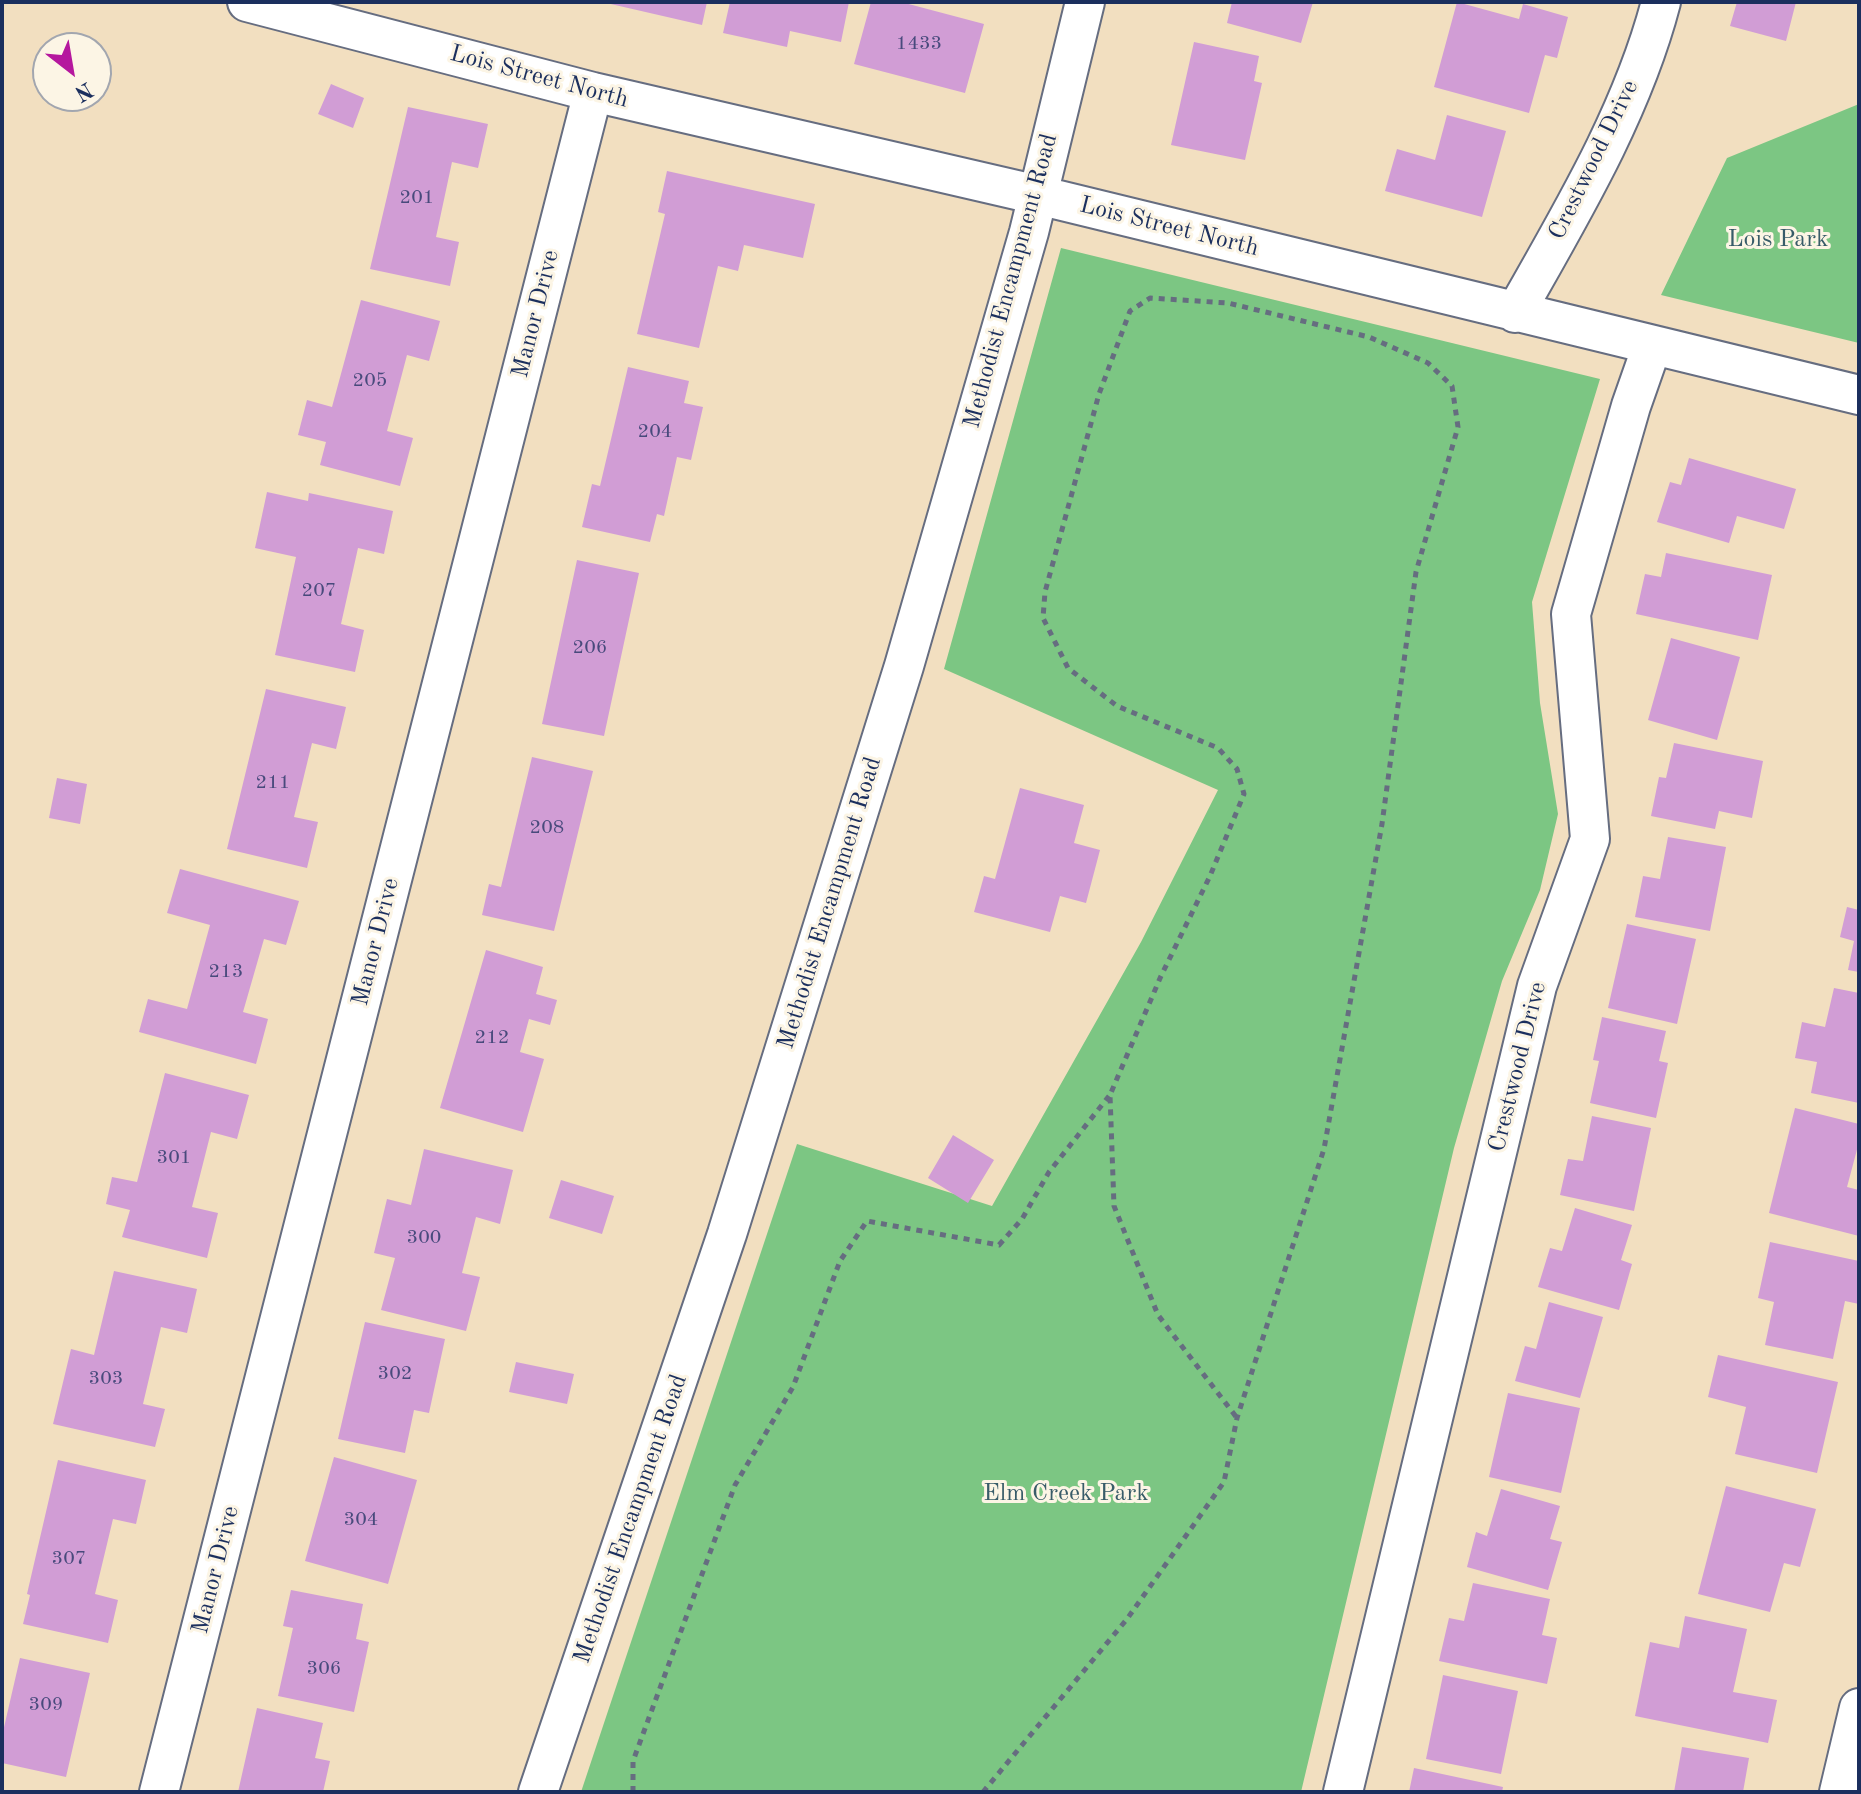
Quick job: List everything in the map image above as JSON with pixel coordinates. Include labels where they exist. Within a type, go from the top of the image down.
[{"type":"street","name":"Lois Street North","points":[[247,2],[593,92],[1038,195],[1859,395]]},
{"type":"street","name":"Methodist Encampment Road","points":[[538,1792],[727,1234],[904,666],[1038,195],[1085,2]]},
{"type":"street","name":"Crestwood Drive","points":[[1515,313],[1609,140],[1635,79],[1661,2]]},
{"type":"street","name":"Manor Drive","points":[[159,1792],[593,92]]},
{"type":"street","name":"Crestwood Drive","points":[[1343,1792],[1537,986],[1590,839],[1571,614],[1631,406],[1652,346]]},
{"type":"street","points":[[1839,1792],[1859,1708]]},
{"type":"path","points":[[633,1792],[633,1761],[735,1485],[793,1387],[840,1261],[867,1221],[999,1245],[1022,1219],[1049,1172],[1110,1095],[1244,794],[1237,769],[1218,748],[1117,706],[1068,668],[1043,618],[1045,592],[1099,394],[1130,311],[1150,298],[1228,303],[1369,337],[1428,363],[1452,386],[1458,427],[1416,572],[1382,824],[1324,1149],[1237,1418],[1224,1482],[1127,1619],[983,1792]]},
{"type":"path","points":[[1110,1095],[1114,1206],[1158,1315],[1237,1418]]},
{"type":"green space","name":"Lois Park","points":[[1859,104],[1859,343],[1661,295],[1727,158]]},
{"type":"green space","name":"Elm Creek Park","points":[[1061,248],[1600,379],[1532,602],[1540,703],[1558,814],[1540,890],[1502,981],[1454,1148],[1301,1792],[581,1792],[797,1144],[992,1206],[1141,942],[1218,790],[944,669]]},
{"type":"building","points":[[602,2],[707,2],[702,25]]},
{"type":"building","points":[[730,2],[849,2],[841,42],[790,31],[787,47],[723,33]]},
{"type":"building","points":[[871,2],[901,2],[984,24],[965,93],[854,64]]},
{"type":"building","points":[[1232,2],[1313,2],[1301,43],[1227,23]]},
{"type":"building","points":[[1457,2],[1519,19],[1523,4],[1568,17],[1557,58],[1545,55],[1529,113],[1434,87]]},
{"type":"building","points":[[1737,2],[1796,2],[1786,41],[1730,26]]},
{"type":"building","points":[[1194,42],[1259,56],[1254,81],[1262,83],[1245,160],[1171,145]]},
{"type":"building","points":[[331,84],[364,98],[353,128],[318,114]]},
{"type":"building","points":[[408,107],[488,124],[478,168],[452,162],[436,237],[459,242],[450,286],[370,269]]},
{"type":"building","points":[[1447,115],[1506,131],[1482,217],[1385,191],[1397,149],[1435,160]]},
{"type":"building","points":[[667,171],[815,204],[803,258],[744,245],[738,271],[718,266],[699,348],[637,334],[665,214],[658,212]]},
{"type":"building","points":[[361,300],[440,321],[429,361],[407,355],[387,431],[413,438],[400,486],[320,465],[326,442],[298,435],[307,400],[332,407]]},
{"type":"building","points":[[628,367],[689,381],[684,403],[703,407],[691,460],[677,457],[664,516],[657,514],[650,542],[582,527],[592,484],[600,486]]},
{"type":"building","points":[[1689,458],[1796,489],[1784,529],[1737,516],[1729,543],[1657,522],[1670,482],[1681,485]]},
{"type":"building","points":[[267,492],[308,501],[309,493],[393,511],[384,554],[358,548],[341,624],[364,630],[355,672],[275,655],[296,557],[255,548]]},
{"type":"building","points":[[1666,553],[1772,575],[1758,640],[1636,614],[1645,574],[1661,577]]},
{"type":"building","points":[[577,560],[639,573],[604,736],[542,724]]},
{"type":"building","points":[[1671,638],[1740,657],[1717,740],[1648,720]]},
{"type":"building","points":[[266,689],[346,707],[336,749],[312,743],[294,817],[318,822],[307,868],[227,849]]},
{"type":"building","points":[[1674,743],[1763,761],[1752,818],[1719,811],[1715,829],[1651,816],[1659,777],[1666,778]]},
{"type":"building","points":[[532,757],[593,771],[554,931],[482,915],[489,884],[501,887]]},
{"type":"building","points":[[57,778],[87,784],[80,824],[49,818]]},
{"type":"building","points":[[1020,788],[1084,805],[1074,843],[1100,850],[1086,903],[1060,896],[1050,932],[974,912],[984,876],[995,879]]},
{"type":"building","points":[[1668,837],[1726,847],[1710,931],[1635,917],[1643,876],[1660,879]]},
{"type":"building","points":[[180,869],[299,901],[286,945],[264,939],[243,1012],[268,1019],[256,1064],[139,1032],[148,999],[187,1009],[210,925],[167,913]]},
{"type":"building","points":[[1847,907],[1859,910],[1859,972],[1848,970],[1854,941],[1840,937]]},
{"type":"building","points":[[1627,924],[1696,939],[1677,1024],[1608,1008]]},
{"type":"building","points":[[486,950],[543,967],[536,994],[557,1000],[550,1025],[529,1019],[520,1052],[544,1059],[523,1132],[440,1108]]},
{"type":"building","points":[[1834,988],[1859,993],[1859,1103],[1811,1093],[1817,1062],[1795,1058],[1802,1022],[1825,1027]]},
{"type":"building","points":[[1602,1017],[1666,1031],[1659,1061],[1668,1063],[1656,1118],[1590,1103],[1599,1061],[1593,1060]]},
{"type":"building","points":[[165,1073],[249,1095],[237,1139],[211,1132],[192,1207],[218,1213],[207,1258],[122,1237],[130,1210],[106,1204],[112,1177],[137,1182]]},
{"type":"building","points":[[1795,1108],[1859,1124],[1859,1142],[1847,1187],[1859,1190],[1859,1236],[1769,1213]]},
{"type":"building","points":[[1592,1116],[1651,1128],[1634,1211],[1560,1195],[1568,1159],[1583,1161]]},
{"type":"building","points":[[953,1135],[994,1160],[968,1203],[928,1178]]},
{"type":"building","points":[[424,1149],[513,1170],[500,1224],[476,1217],[462,1273],[480,1277],[466,1331],[381,1310],[395,1258],[374,1253],[387,1199],[411,1205]]},
{"type":"building","points":[[561,1180],[614,1196],[602,1234],[549,1218]]},
{"type":"building","points":[[1575,1208],[1632,1225],[1621,1260],[1632,1264],[1619,1310],[1538,1287],[1550,1248],[1562,1251]]},
{"type":"building","points":[[1770,1242],[1859,1261],[1859,1304],[1845,1301],[1833,1359],[1765,1345],[1774,1302],[1758,1298]]},
{"type":"building","points":[[114,1271],[197,1289],[187,1333],[161,1327],[143,1404],[165,1409],[155,1447],[53,1424],[71,1349],[94,1355]]},
{"type":"building","points":[[1549,1302],[1603,1317],[1580,1398],[1515,1381],[1525,1346],[1536,1349]]},
{"type":"building","points":[[365,1322],[445,1339],[429,1413],[414,1410],[405,1453],[338,1439]]},
{"type":"building","points":[[1718,1355],[1838,1382],[1817,1473],[1735,1454],[1746,1407],[1708,1397]]},
{"type":"building","points":[[516,1362],[574,1374],[567,1404],[509,1392]]},
{"type":"building","points":[[1508,1393],[1580,1408],[1561,1493],[1489,1477]]},
{"type":"building","points":[[334,1457],[417,1480],[388,1584],[305,1561]]},
{"type":"building","points":[[58,1460],[146,1480],[136,1524],[113,1519],[95,1594],[118,1600],[108,1643],[23,1624]]},
{"type":"building","points":[[1726,1486],[1816,1509],[1800,1567],[1784,1563],[1770,1612],[1698,1594]]},
{"type":"building","points":[[1501,1489],[1560,1506],[1550,1539],[1562,1542],[1548,1590],[1467,1567],[1476,1532],[1487,1536]]},
{"type":"building","points":[[1473,1583],[1550,1599],[1542,1635],[1557,1638],[1547,1684],[1439,1661],[1449,1618],[1464,1621]]},
{"type":"building","points":[[291,1590],[363,1604],[356,1639],[369,1642],[354,1712],[278,1696],[293,1628],[283,1626]]},
{"type":"building","points":[[1685,1616],[1747,1629],[1733,1692],[1777,1700],[1768,1743],[1635,1716],[1650,1642],[1679,1648]]},
{"type":"building","points":[[20,1658],[90,1673],[66,1777],[2,1763],[2,1736]]},
{"type":"building","points":[[1443,1675],[1518,1691],[1501,1774],[1426,1759]]},
{"type":"building","points":[[257,1708],[323,1723],[315,1758],[330,1761],[323,1792],[238,1792]]},
{"type":"building","points":[[1682,1747],[1749,1758],[1743,1792],[1674,1792]]},
{"type":"building","points":[[1414,1768],[1503,1787],[1502,1792],[1409,1792]]}]
